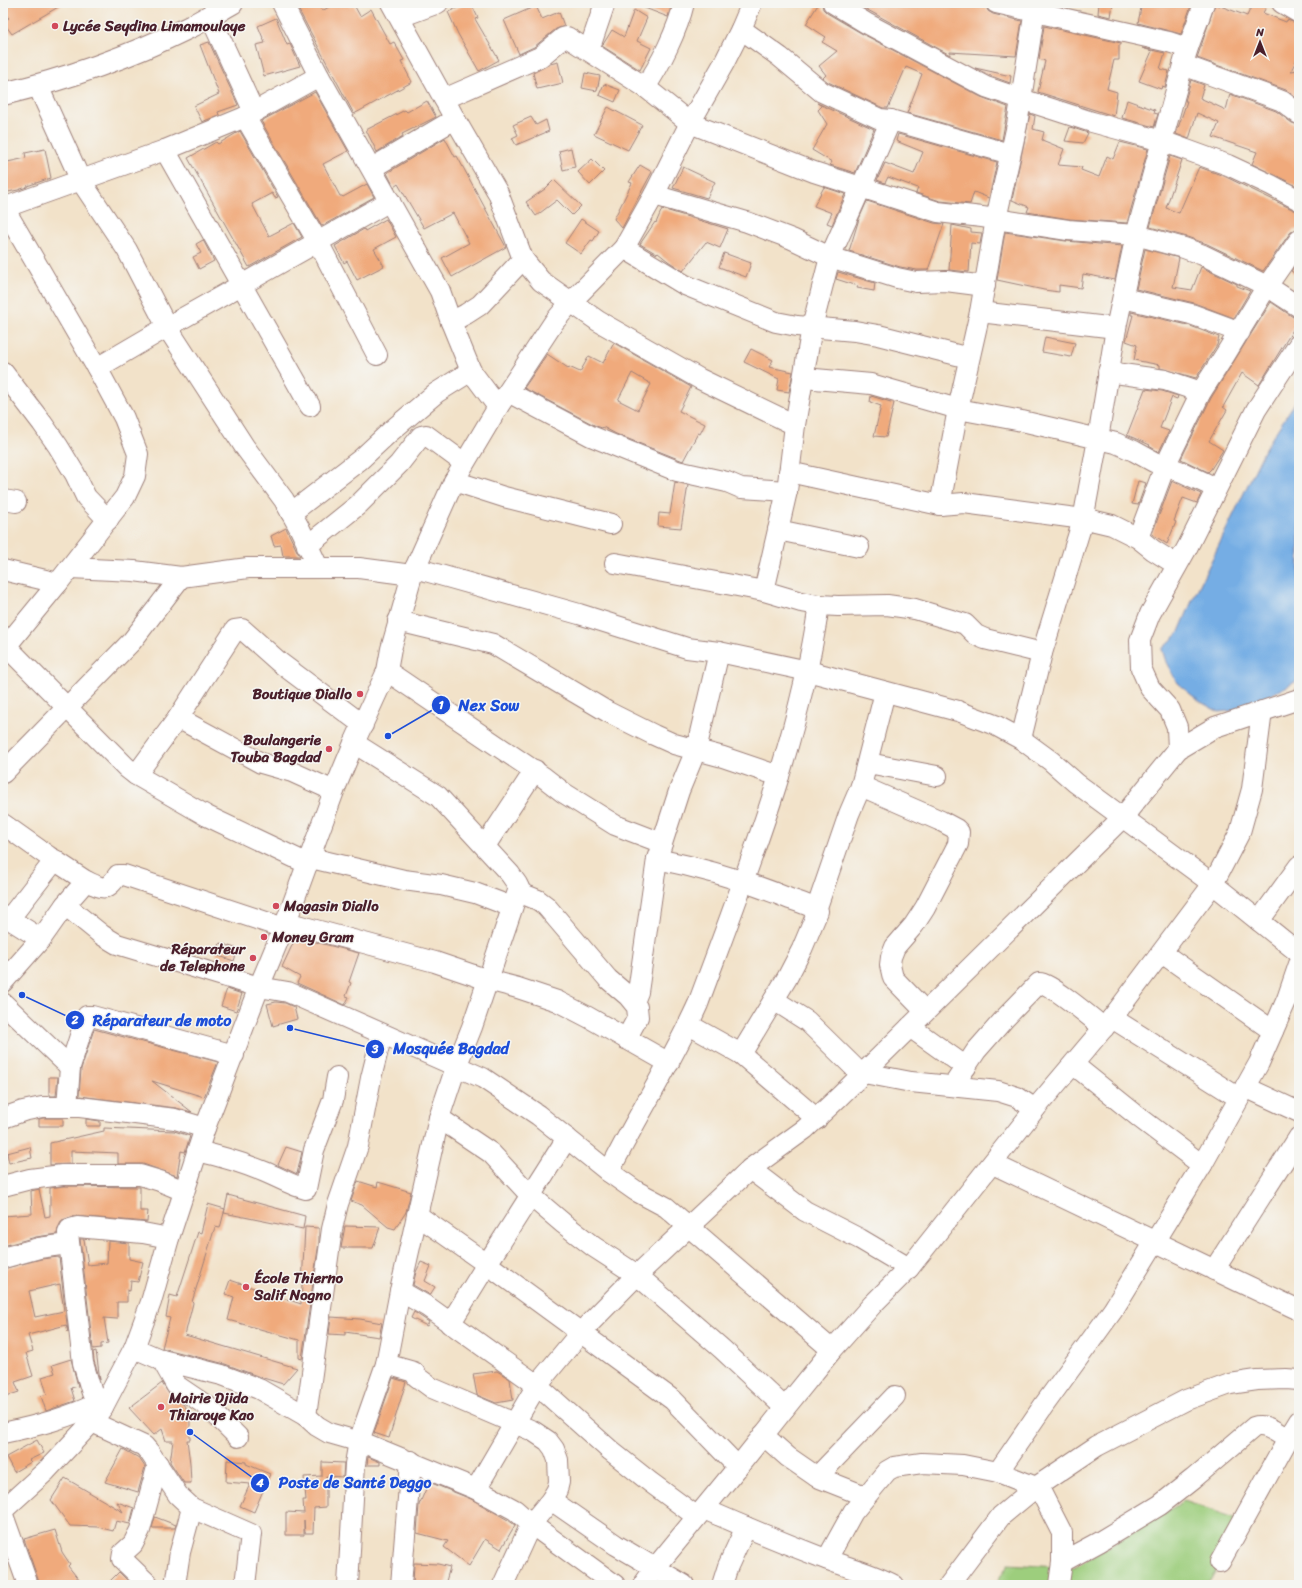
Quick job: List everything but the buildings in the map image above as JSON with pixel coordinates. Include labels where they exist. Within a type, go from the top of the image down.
[{"type":"main road","points":[[3,94],[38,86],[130,54],[190,27],[232,3]]},
{"type":"street","points":[[282,3],[319,76],[440,291],[471,371],[503,399],[677,471],[727,482],[741,488],[788,491]]},
{"type":"street","points":[[438,3],[396,10],[444,100],[498,193],[523,259],[541,281],[598,322],[688,372],[794,425]]},
{"type":"street","points":[[589,50],[605,3]]},
{"type":"street","points":[[645,87],[655,74],[678,22],[684,3]]},
{"type":"street","points":[[3,1510],[67,1451],[98,1410],[134,1348],[151,1302],[169,1238],[205,1128],[259,987],[285,925],[334,791],[387,671],[398,621],[413,572],[454,481],[503,399],[554,322],[571,302],[624,248],[654,195],[690,123],[724,63],[752,3]]},
{"type":"street","points":[[833,3],[973,80],[1022,100],[1092,122],[1162,141],[1228,165],[1299,200]]},
{"type":"street","points":[[996,3],[1036,8],[1169,42],[1185,57],[1282,101],[1299,114]]},
{"type":"street","points":[[1021,739],[1042,653],[1083,520],[1116,328],[1136,236],[1185,57],[1204,3]]},
{"type":"street","points":[[1282,3],[1299,13]]},
{"type":"street","points":[[940,505],[958,409],[980,312],[996,219],[1022,100],[1036,8]]},
{"type":"street","points":[[210,16],[250,114],[376,355]]},
{"type":"street","points":[[741,29],[780,57],[822,92],[880,119],[891,120],[1010,154]]},
{"type":"street","points":[[444,100],[540,57],[565,37],[571,38],[645,87],[690,123],[814,172],[938,212],[1061,229],[1136,236],[1184,248],[1203,255],[1267,286],[1299,307]]},
{"type":"street","points":[[319,76],[250,114],[165,150],[3,208],[97,368],[124,418],[138,454],[135,476],[126,496],[58,584],[5,648],[127,768],[136,775],[207,816],[309,861],[404,880],[441,885],[468,892],[515,900],[538,900],[546,906],[608,979],[634,1002],[638,1017],[626,1039]]},
{"type":"street","points":[[38,86],[81,181],[127,250],[167,327],[244,446],[269,478],[291,513],[318,567]]},
{"type":"street","points":[[372,168],[455,119]]},
{"type":"street","points":[[764,591],[788,491],[794,425],[804,378],[812,327],[830,258],[860,187],[891,120]]},
{"type":"street","points":[[165,150],[310,406]]},
{"type":"street","points":[[654,195],[747,222],[792,239],[830,258],[916,282],[955,282],[985,286]]},
{"type":"street","points":[[97,368],[390,201]]},
{"type":"street","points":[[1138,538],[1165,466],[1201,392],[1240,332],[1267,286],[1299,240]]},
{"type":"street","points":[[624,248],[685,285],[776,322],[797,326],[878,335],[969,358]]},
{"type":"street","points":[[451,322],[480,305],[523,259]]},
{"type":"street","points":[[1123,298],[1191,314],[1240,332]]},
{"type":"street","points":[[980,312],[1116,328]]},
{"type":"street","points":[[1178,749],[1177,727],[1170,710],[1150,688],[1141,668],[1140,640],[1150,614],[1177,565],[1256,410],[1299,344]]},
{"type":"street","points":[[291,513],[361,459],[391,431],[436,394],[471,371]]},
{"type":"street","points":[[3,372],[58,446],[75,474],[86,498],[108,520]]},
{"type":"street","points":[[1108,372],[1165,380],[1201,392]]},
{"type":"street","points":[[804,378],[871,384],[958,409],[1036,424],[1116,443],[1154,462],[1216,488]]},
{"type":"street","points":[[307,546],[358,505],[399,464],[421,436],[426,435],[464,463]]},
{"type":"street","points":[[789,472],[940,505],[964,503],[1112,525],[1138,538],[1153,550],[1177,565]]},
{"type":"street","points":[[454,481],[504,497],[610,524]]},
{"type":"street","points":[[778,530],[859,547]]},
{"type":"street","points":[[615,563],[764,591],[801,602],[819,605],[838,606],[887,604],[915,609],[965,624],[976,635],[985,639],[1042,653]]},
{"type":"street","points":[[70,568],[134,571],[181,577],[248,568],[318,567],[413,572],[579,614],[683,647],[719,652],[808,671],[958,711],[995,725],[1021,739],[1122,818],[1151,837],[1213,884],[1299,953]]},
{"type":"street","points":[[4,571],[58,584]]},
{"type":"street","points":[[3,773],[132,641],[181,577]]},
{"type":"street","points":[[609,1172],[698,1004],[743,882],[795,725],[808,671],[819,605]]},
{"type":"street","points":[[398,621],[492,644],[608,712],[674,744],[779,776]]},
{"type":"street","points":[[136,775],[178,718],[235,630],[238,628],[242,629],[279,662],[363,725]]},
{"type":"street","points":[[634,1002],[638,992],[659,851],[679,791],[696,750],[719,652]]},
{"type":"street","points":[[387,671],[535,770],[564,793],[659,851],[706,870],[743,882],[816,910]]},
{"type":"street","points":[[741,1054],[774,1000],[802,949],[818,913],[816,910],[849,814],[861,786],[886,692]]},
{"type":"street","points":[[476,1489],[537,1385],[581,1332],[637,1275],[750,1169],[817,1119],[1122,818],[1178,749],[1214,727],[1299,699]]},
{"type":"street","points":[[643,1585],[700,1512],[832,1350],[873,1304],[909,1268],[993,1164],[1035,1109],[1074,1065],[1108,1023],[1213,884],[1240,832],[1252,789],[1262,711]]},
{"type":"street","points":[[178,718],[261,763],[292,772],[334,791]]},
{"type":"street","points":[[348,1585],[355,1464],[360,1441],[386,1364],[400,1291],[439,1118],[456,1067],[472,1027],[519,888],[515,881],[485,846],[438,796],[354,743]]},
{"type":"street","points":[[868,762],[937,776]]},
{"type":"street","points":[[485,846],[535,770]]},
{"type":"street","points":[[861,786],[905,807],[941,821],[959,832],[958,844],[925,908],[914,925],[896,947],[891,957],[890,965],[893,978],[926,1011]]},
{"type":"street","points":[[3,824],[86,881],[102,888],[110,886],[118,875],[124,875],[285,925],[435,962],[557,1001],[668,1063]]},
{"type":"street","points":[[41,939],[6,917],[54,860]]},
{"type":"street","points":[[1259,921],[1299,866]]},
{"type":"street","points":[[3,982],[41,939],[65,905],[86,881]]},
{"type":"street","points":[[65,905],[102,935],[117,944],[259,987],[288,992],[483,1078],[538,1115],[609,1172],[636,1191],[666,1208],[690,1226],[832,1350]]},
{"type":"street","points":[[1162,953],[1273,1031]]},
{"type":"street","points":[[998,1472],[1044,1405],[1113,1310],[1202,1165],[1242,1093],[1273,1031],[1299,964]]},
{"type":"street","points":[[953,1086],[976,1051],[1006,1017],[1041,982],[1108,1023],[1242,1093],[1299,1112]]},
{"type":"street","points":[[774,1000],[807,1021],[863,1074],[911,1082],[998,1091],[1017,1097],[1035,1109]]},
{"type":"street","points":[[3,1003],[70,1067]]},
{"type":"street","points":[[67,1107],[70,1067],[84,1020],[87,1016],[136,1027],[234,1055]]},
{"type":"street","points":[[688,1025],[741,1054],[817,1119]]},
{"type":"street","points":[[910,1027],[966,1067]]},
{"type":"street","points":[[306,1416],[332,1230],[338,1204],[358,1146],[371,1078],[382,1034]]},
{"type":"street","points":[[1074,1065],[1202,1165]]},
{"type":"street","points":[[197,1151],[233,1160],[267,1173],[293,1186],[306,1189],[314,1150],[333,1100],[336,1077]]},
{"type":"street","points":[[3,1118],[42,1106],[67,1107],[175,1119],[205,1128]]},
{"type":"street","points":[[439,1118],[491,1153],[531,1196],[594,1247],[637,1275],[722,1349],[784,1408]]},
{"type":"street","points":[[1214,1270],[1299,1137]]},
{"type":"street","points":[[450,1324],[567,1138]]},
{"type":"street","points":[[993,1164],[1299,1310]]},
{"type":"street","points":[[750,1169],[805,1211],[860,1239],[909,1268]]},
{"type":"street","points":[[3,1186],[30,1179],[62,1175],[140,1175],[184,1191]]},
{"type":"street","points":[[417,1214],[673,1400],[738,1467]]},
{"type":"street","points":[[169,1238],[143,1233],[77,1227],[70,1229],[68,1233],[68,1244],[83,1363],[98,1410],[144,1446],[158,1464],[178,1495],[192,1508],[251,1534],[245,1585]]},
{"type":"street","points":[[3,1258],[39,1248],[68,1244]]},
{"type":"street","points":[[400,1291],[428,1307],[537,1385],[628,1464],[700,1512],[746,1527],[894,1585]]},
{"type":"street","points":[[134,1348],[162,1360],[222,1375],[259,1389],[306,1416],[317,1426],[330,1433],[360,1441],[476,1489],[515,1510],[531,1524],[615,1585]]},
{"type":"street","points":[[162,1360],[176,1385],[207,1406],[238,1436]]},
{"type":"street","points":[[386,1364],[414,1372],[417,1377],[432,1388],[533,1431],[548,1441],[554,1449],[559,1470],[557,1490],[551,1500],[531,1524],[503,1585]]},
{"type":"street","points":[[949,1585],[1001,1516],[1036,1487],[1097,1446],[1186,1400],[1230,1384],[1257,1380],[1299,1380]]},
{"type":"street","points":[[817,1477],[895,1396]]},
{"type":"street","points":[[3,1433],[48,1422],[82,1411],[98,1410]]},
{"type":"street","points":[[1220,1562],[1299,1421]]},
{"type":"street","points":[[1062,1562],[1100,1542],[1160,1505],[1254,1427],[1265,1426],[1288,1439]]},
{"type":"street","points":[[763,1435],[788,1457],[817,1477],[866,1496]]},
{"type":"street","points":[[402,1585],[411,1461]]},
{"type":"street","points":[[827,1559],[842,1530],[866,1496],[887,1471],[894,1467],[908,1464],[922,1463],[964,1465],[998,1472],[1036,1487],[1042,1494],[1059,1526],[1063,1544],[1059,1584]]},
{"type":"street","points":[[149,1585],[122,1558],[123,1553],[132,1544],[140,1530],[158,1464]]},
{"type":"street","points":[[551,1500],[616,1545],[684,1585]]},
{"type":"street","points":[[175,1585],[180,1552],[192,1508]]},
{"type":"street","points":[[3,1515],[28,1585]]},
{"type":"street","points":[[722,1585],[728,1566],[746,1527]]},
{"type":"green space","points":[[1184,1501],[1250,1523],[1206,1585],[995,1585],[1008,1564],[1074,1568]]},
{"type":"water","points":[[1299,396],[1299,680],[1274,693],[1261,705],[1243,710],[1219,712],[1199,701],[1177,683],[1166,662],[1162,649],[1178,634],[1192,601],[1265,449]]},
{"type":"place","name":"Lycée Seydina Limamoulaye","points":[[55,26]]},
{"type":"place","name":"Boutique Diallo","points":[[360,694]]},
{"type":"place","name":"Nex Sow","points":[[388,736]]},
{"type":"place","name":"Boulangerie Touba Bagdad","points":[[329,749]]},
{"type":"place","name":"Magasin Diallo","points":[[276,906]]},
{"type":"place","name":"Money Gram","points":[[264,937]]},
{"type":"place","name":"Réparateur de Telephone","points":[[253,958]]},
{"type":"place","name":"Réparateur de moto","points":[[22,995]]},
{"type":"place","name":"Mosquée Bagdad","points":[[290,1028]]},
{"type":"place","name":"École Thierno Salif Nogno","points":[[246,1287]]},
{"type":"place","name":"Mairie Djida Thiaroye Kao","points":[[161,1407]]},
{"type":"place","name":"Poste de Santé Deggo","points":[[190,1432]]}]
